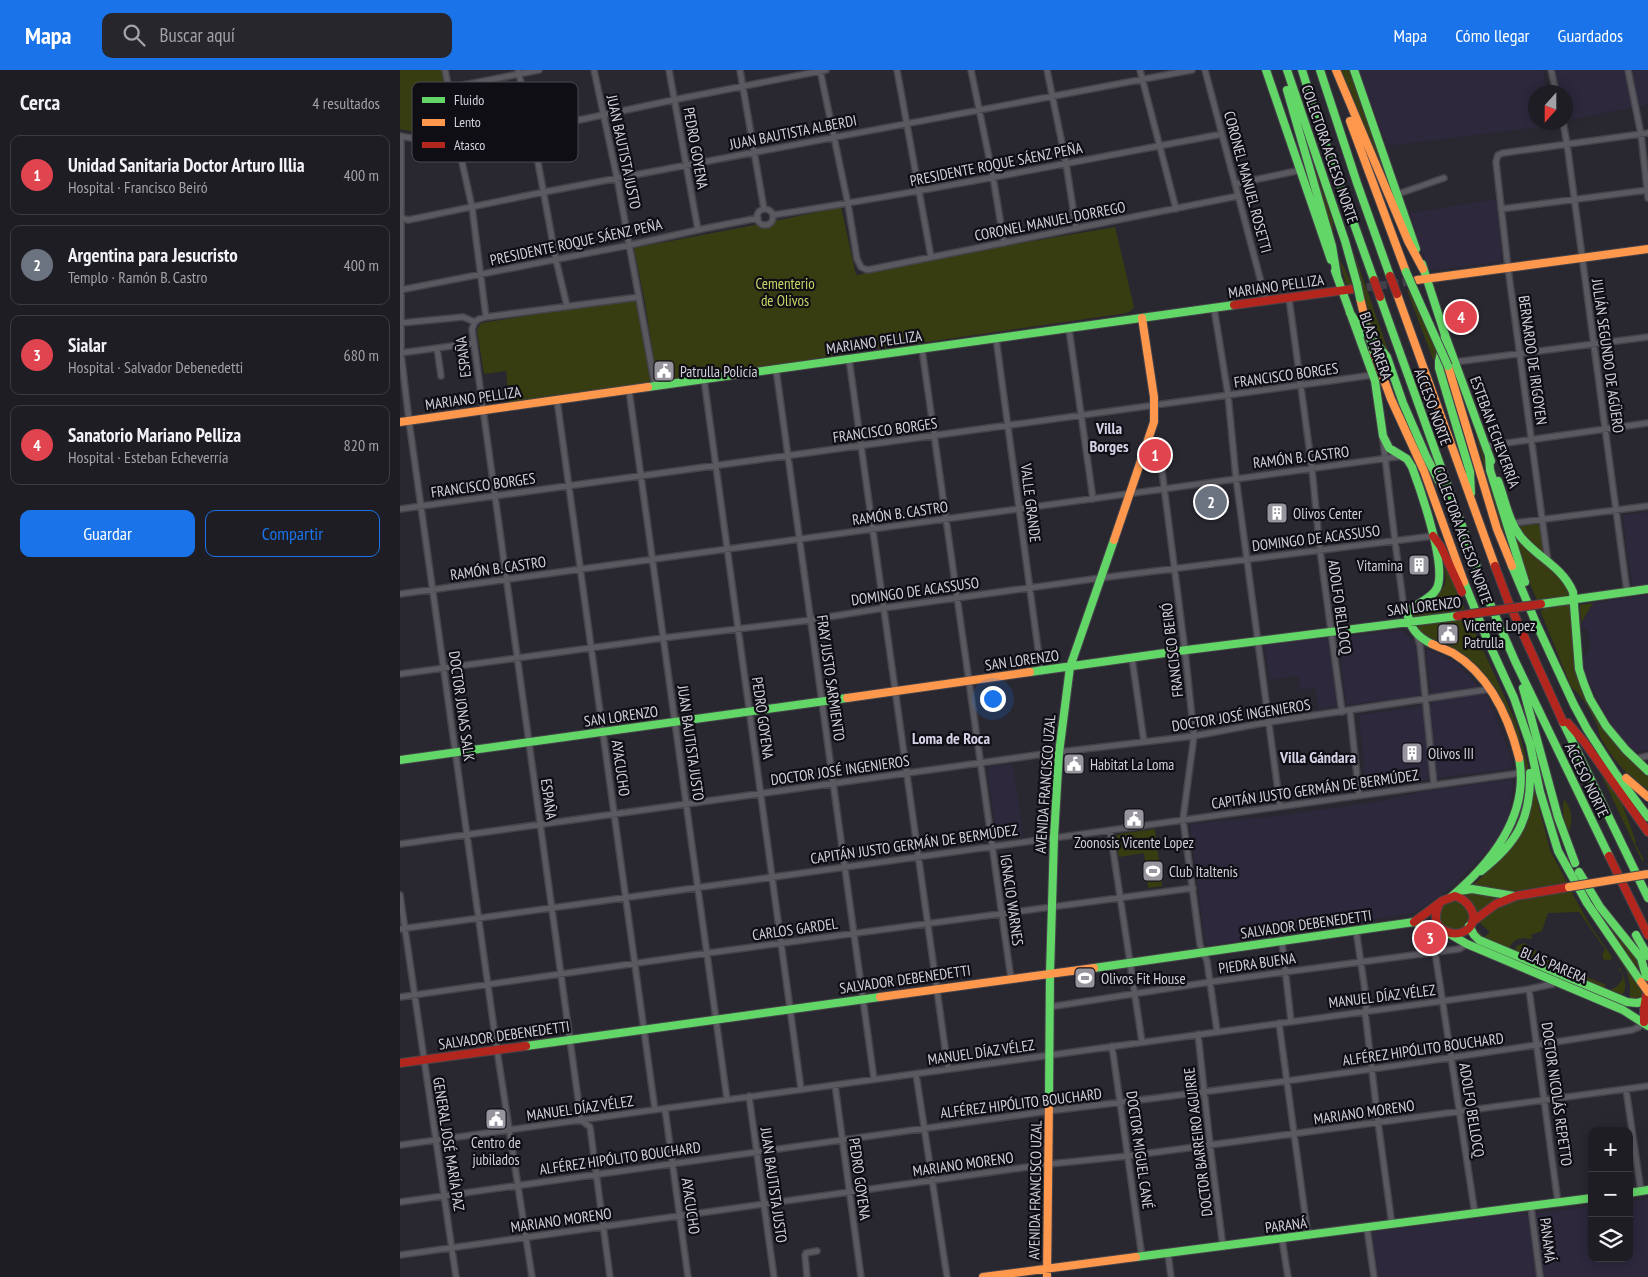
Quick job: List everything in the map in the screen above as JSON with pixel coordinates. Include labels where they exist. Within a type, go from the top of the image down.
[{"type":"main road","name":"BLAS PARERA","points":[[1266,70],[1373,375],[1383,436]]},
{"type":"main road","points":[[1282,70],[1332,246],[1337,276]]},
{"type":"main road","name":"COLECTORA ACCESO NORTE","points":[[1287,70],[1345,241],[1355,286],[1368,326],[1373,350],[1391,399],[1424,471],[1451,548],[1514,698],[1530,744],[1544,808],[1558,851],[1587,903],[1646,983],[1648,992]]},
{"type":"main road","name":"ACCESO NORTE","points":[[1302,70],[1374,280],[1489,601],[1515,661],[1648,935]]},
{"type":"main road","name":"ACCESO NORTE","points":[[1320,70],[1357,183],[1508,601],[1558,711],[1648,898]]},
{"type":"main road","points":[[1335,70],[1408,241],[1423,269]]},
{"type":"main road","name":"COLECTORA ACCESO NORTE","points":[[1335,70],[1367,170],[1406,272],[1452,364],[1497,529],[1528,606],[1578,713],[1616,774],[1648,817]]},
{"type":"main road","name":"ESTEBAN ECHEVERRÍA","points":[[1354,70],[1398,194],[1445,335],[1452,364],[1486,446],[1514,523],[1521,536],[1570,582],[1574,599],[1579,669],[1582,679],[1605,726],[1648,772]]},
{"type":"main road","points":[[1417,280],[1648,249]]},
{"type":"main road","name":"MARIANO PELLIZA","points":[[400,422],[1342,291],[1355,286]]},
{"type":"main road","points":[[1350,313],[1360,328],[1377,344],[1387,357],[1426,456],[1461,525]]},
{"type":"main road","name":"AVENIDA FRANCISCO UZAL","points":[[1048,1277],[1049,1007],[1054,837],[1059,753],[1070,667],[1154,426],[1155,406],[1142,318]]},
{"type":"main road","points":[[1445,335],[1439,368],[1470,472],[1471,502]]},
{"type":"main road","points":[[1383,436],[1390,448],[1409,462],[1414,472],[1433,536],[1439,574],[1436,590],[1406,612],[1411,630],[1417,636],[1459,657],[1491,690],[1510,726],[1518,752],[1521,773],[1514,819],[1502,842],[1481,871]]},
{"type":"main road","points":[[1489,456],[1490,470],[1521,570],[1551,646],[1562,681]]},
{"type":"main road","points":[[1433,536],[1483,638],[1494,654]]},
{"type":"main road","name":"SAN LORENZO","points":[[400,760],[1132,658],[1648,590]]},
{"type":"main road","points":[[1515,661],[1538,739],[1553,805],[1566,844],[1575,863]]},
{"type":"main road","points":[[1558,711],[1585,743],[1648,832]]},
{"type":"main road","points":[[1524,728],[1531,785],[1528,814],[1521,831],[1511,844],[1492,863],[1439,904],[1435,915],[1436,921],[1445,932],[1460,933],[1496,904],[1516,896],[1648,874]]},
{"type":"main road","points":[[1602,752],[1633,786],[1648,797]]},
{"type":"main road","points":[[1579,872],[1600,907],[1641,958],[1646,983],[1646,1024]]},
{"type":"main road","points":[[1454,894],[1472,889],[1516,896]]},
{"type":"main road","points":[[1454,894],[1470,905],[1473,913],[1471,924]]},
{"type":"main road","name":"SALVADOR DEBENEDETTI","points":[[1414,922],[1439,904]]},
{"type":"main road","name":"SALVADOR DEBENEDETTI","points":[[400,1063],[1282,942],[1414,922],[1445,932]]},
{"type":"main road","name":"BLAS PARERA","points":[[1471,924],[1474,935],[1480,940],[1556,976],[1623,1010],[1646,1024]]},
{"type":"main road","name":"BLAS PARERA","points":[[1445,932],[1467,944],[1627,1002],[1637,1003],[1645,1001]]},
{"type":"main road","points":[[1636,935],[1648,956]]},
{"type":"main road","name":"PARANÁ","points":[[984,1277],[1588,1199]]},
{"type":"street","points":[[475,82],[518,72],[539,70]]},
{"type":"street","name":"JUAN BAUTISTA JUSTO","points":[[594,70],[630,245],[655,386]]},
{"type":"street","name":"PEDRO GOYENA","points":[[669,70],[698,230]]},
{"type":"street","points":[[740,70],[764,210]]},
{"type":"street","points":[[578,120],[822,70],[848,204]]},
{"type":"street","points":[[897,70],[931,257]]},
{"type":"street","points":[[971,70],[993,177],[1004,243]]},
{"type":"street","points":[[1048,70],[1076,228]]},
{"type":"street","points":[[1140,70],[1176,208]]},
{"type":"street","name":"JUAN BAUTISTA ALBERDI","points":[[401,218],[408,220],[617,178],[1192,70]]},
{"type":"street","name":"CORONEL MANUEL ROSETTI","points":[[1206,70],[1266,301]]},
{"type":"street","points":[[1551,70],[1554,85]]},
{"type":"street","points":[[1628,70],[1640,134],[1648,198]]},
{"type":"street","name":"JULIÁN SEGUNDO DE AGÜERO","points":[[1564,130],[1627,592]]},
{"type":"street","points":[[1567,144],[1648,133]]},
{"type":"street","name":"PRESIDENTE ROQUE SÁENZ PEÑA","points":[[773,216],[920,191],[1222,134]]},
{"type":"street","name":"DOCTOR JONAS SALK","points":[[400,136],[401,353],[478,918],[532,1277]]},
{"type":"street","name":"BERNARDO DE IRIGOYEN","points":[[1548,562],[1508,268],[1496,162],[1498,156],[1503,153],[1567,144]]},
{"type":"street","points":[[462,162],[472,207],[486,318]]},
{"type":"street","points":[[538,162],[556,260],[567,306]]},
{"type":"street","points":[[1235,184],[1300,170]]},
{"type":"street","points":[[1398,194],[1444,178]]},
{"type":"street","points":[[1501,209],[1647,190]]},
{"type":"street","name":"CORONEL MANUEL DORREGO","points":[[848,204],[857,259],[861,267],[867,270],[1238,196]]},
{"type":"street","points":[[764,210],[771,211],[773,216],[767,225],[762,224],[758,214],[764,210]]},
{"type":"street","name":"PRESIDENTE ROQUE SÁENZ PEÑA","points":[[401,290],[758,218]]},
{"type":"street","points":[[401,323],[463,317],[475,322],[479,319],[639,296]]},
{"type":"street","name":"ADOLFO BELLOCQ","points":[[1289,298],[1342,712]]},
{"type":"street","points":[[1214,308],[1228,395],[1236,478],[1280,806]]},
{"type":"street","name":"ESPAÑA","points":[[475,322],[472,329],[494,496],[581,1120],[590,1127],[610,1277]]},
{"type":"street","points":[[1069,329],[1093,499]]},
{"type":"street","points":[[1452,364],[1648,337]]},
{"type":"street","name":"VALLE GRANDE","points":[[996,338],[1041,671]]},
{"type":"street","points":[[401,353],[474,343]]},
{"type":"street","points":[[437,348],[441,376]]},
{"type":"street","name":"IGNACIO WARNES","points":[[922,349],[1011,978]]},
{"type":"street","points":[[849,359],[948,1069]]},
{"type":"street","name":"FRAY JUSTO SARMIENTO","points":[[776,369],[874,1079]]},
{"type":"street","name":"FRANCISCO BORGES","points":[[400,508],[1373,375]]},
{"type":"street","name":"PEDRO GOYENA","points":[[704,380],[801,1089]]},
{"type":"street","name":"JUAN BAUTISTA JUSTO","points":[[629,390],[727,1099]]},
{"type":"street","name":"AYACUCHO","points":[[558,400],[655,1110]]},
{"type":"street","points":[[1486,446],[1648,423]]},
{"type":"street","points":[[1383,436],[1395,541],[1406,612]]},
{"type":"street","name":"RAMÓN B. CASTRO","points":[[400,594],[1403,456]]},
{"type":"street","name":"FRANCISCO BEIRÓ","points":[[1161,463],[1194,736],[1183,820],[1200,945],[1204,952]]},
{"type":"street","points":[[1514,523],[1648,506]]},
{"type":"street","name":"DOMINGO DE ACASSUSO","points":[[400,674],[664,638],[738,630],[1100,578],[1433,536]]},
{"type":"street","points":[[1417,636],[1420,645],[1434,785]]},
{"type":"street","points":[[1132,658],[1144,742]]},
{"type":"street","name":"DOCTOR JOSÉ INGENIEROS","points":[[400,844],[907,773],[1194,736],[1269,722],[1491,690]]},
{"type":"street","points":[[1350,711],[1359,795]]},
{"type":"street","points":[[1634,759],[1648,756]]},
{"type":"street","name":"CAPITÁN JUSTO GERMÁN DE BERMÚDEZ","points":[[402,929],[626,896],[698,888],[772,876],[1521,773]]},
{"type":"street","points":[[1110,830],[1142,1042]]},
{"type":"street","name":"CARLOS GARDEL","points":[[400,997],[1193,888]]},
{"type":"street","name":"GENERAL JOSÉ MARÍA PAZ","points":[[400,895],[402,929],[414,995],[456,1277]]},
{"type":"street","points":[[1356,930],[1367,1004],[1365,1010],[1392,1225]]},
{"type":"street","points":[[1282,942],[1291,1021]]},
{"type":"street","name":"PIEDRA BUENA","points":[[1049,1007],[1210,982],[1459,949],[1467,944]]},
{"type":"street","points":[[1204,952],[1217,1031]]},
{"type":"street","name":"ADOLFO BELLOCQ","points":[[1435,952],[1475,1214]]},
{"type":"street","name":"MANUEL DÍAZ VÉLEZ","points":[[400,1145],[1049,1056],[1365,1010],[1529,989],[1553,984],[1556,976]]},
{"type":"street","name":"DOCTOR NICOLÁS REPETTO","points":[[1529,989],[1558,1203]]},
{"type":"street","points":[[1279,1023],[1308,1236]]},
{"type":"street","name":"ALFÉREZ HIPÓLITO BOUCHARD","points":[[400,1202],[1049,1111],[1205,1092],[1451,1058],[1632,1030],[1646,1024]]},
{"type":"street","name":"DOCTOR BARREIRO AGUIRRE","points":[[1198,1034],[1223,1247]]},
{"type":"street","name":"DOCTOR MIGUEL CANÉ","points":[[1112,1046],[1142,1257]]},
{"type":"street","points":[[916,1074],[947,1277]]},
{"type":"street","name":"PEDRO GOYENA","points":[[835,1085],[861,1277]]},
{"type":"street","name":"MARIANO MORENO","points":[[400,1255],[1049,1164],[1128,1156],[1648,1086]]},
{"type":"street","points":[[1626,1089],[1644,1191]]},
{"type":"street","name":"JUAN BAUTISTA JUSTO","points":[[749,1096],[774,1277]]},
{"type":"street","name":"AYACUCHO","points":[[665,1109],[688,1277]]},
{"type":"street","name":"PANAMÁ","points":[[1531,1206],[1540,1277]]},
{"type":"street","points":[[1368,1228],[1374,1277]]},
{"type":"street","points":[[1282,1239],[1288,1277]]},
{"type":"street","points":[[807,1277],[804,1255],[817,1252]]},
{"type":"street","points":[[1168,1254],[1171,1277]]},
{"type":"shaded area","points":[[1359,70],[1543,70],[1546,85],[1528,85],[1528,128],[1387,146]]},
{"type":"shaded area","points":[[1553,70],[1648,70],[1648,104],[1573,120],[1573,85],[1556,85]]},
{"type":"shaded area","points":[[1497,199],[1502,262],[1428,269],[1410,213]]},
{"type":"shaded area","points":[[1470,308],[1474,311],[1476,322],[1474,327],[1448,330],[1446,312]]},
{"type":"shaded area","points":[[1648,512],[1648,585],[1634,586],[1632,584],[1623,519],[1625,515]]},
{"type":"shaded area","points":[[1648,595],[1648,750],[1634,752],[1610,724],[1585,673],[1583,657],[1586,656],[1591,647],[1589,634],[1581,623],[1593,603]]},
{"type":"shaded area","points":[[1402,630],[1415,643],[1421,696],[1346,705],[1338,637]]},
{"type":"shaded area","points":[[1328,638],[1337,706],[1319,709],[1315,688],[1300,690],[1298,675],[1270,680],[1264,645]]},
{"type":"shaded area","points":[[1427,649],[1457,663],[1489,699],[1513,763],[1509,769],[1366,787],[1359,715],[1433,705],[1426,654]]},
{"type":"shaded area","points":[[1013,764],[1023,836],[999,839],[997,838],[987,769],[989,767]]},
{"type":"shaded area","points":[[1514,779],[1508,821],[1500,839],[1453,886],[1414,913],[1208,946],[1205,942],[1190,826],[1192,824],[1269,817],[1371,803],[1426,791]]},
{"type":"shaded area","points":[[1648,1199],[1648,1277],[1378,1277],[1372,1234],[1374,1232],[1524,1212],[1526,1215],[1588,1207],[1588,1262],[1633,1262],[1633,1201]]},
{"type":"green space","points":[[400,70],[442,70],[444,82],[412,82],[412,132],[400,129]]},
{"type":"green space","points":[[1341,70],[1349,70],[1385,175]]},
{"type":"green space","points":[[1301,128],[1333,221],[1338,254],[1352,285],[1346,284]]},
{"type":"green space","points":[[1336,202],[1401,387],[1375,338],[1355,258]]},
{"type":"green space","name":"Cementerio de Olivos","points":[[841,207],[856,275],[1115,227],[1134,307],[1127,313],[879,349],[871,335],[852,337],[852,347],[848,353],[776,365],[705,372],[700,370],[701,377],[658,385],[634,248]]},
{"type":"green space","points":[[1407,290],[1410,291],[1437,347],[1435,365]]},
{"type":"green space","points":[[636,299],[650,380],[646,385],[509,402],[506,371],[484,374],[477,330],[481,323]]},
{"type":"green space","points":[[1468,404],[1497,501],[1507,544],[1492,497]]},
{"type":"green space","points":[[1537,524],[1541,527],[1543,548],[1541,551],[1520,528],[1521,526]]},
{"type":"green space","points":[[1515,534],[1564,581],[1570,594],[1537,600],[1522,566]]},
{"type":"green space","points":[[1441,556],[1465,609],[1414,617],[1410,611],[1440,592],[1445,584],[1445,573]]},
{"type":"green space","points":[[1593,603],[1581,623],[1580,605]]},
{"type":"green space","points":[[1568,605],[1572,608],[1577,671],[1619,748],[1648,775],[1648,793],[1617,762],[1601,738],[1597,725],[1586,704],[1571,687],[1540,610],[1543,610],[1544,607]]},
{"type":"green space","points":[[1469,619],[1516,722],[1528,765],[1529,795],[1525,817],[1508,844],[1505,842],[1518,818],[1525,796],[1525,770],[1511,720],[1497,690],[1461,655],[1418,633],[1418,625]]},
{"type":"green space","points":[[1599,770],[1621,801],[1635,843],[1644,860],[1642,861]]},
{"type":"green space","points":[[1535,792],[1550,850],[1567,882],[1511,892],[1471,887],[1511,849]]},
{"type":"green space","points":[[1564,799],[1571,814],[1569,831],[1564,815]]},
{"type":"green space","name":"Club Italtenis","points":[[1155,829],[1162,886],[1148,888],[1144,853],[1119,857],[1116,837],[1119,834]]},
{"type":"green space","points":[[1571,891],[1590,925],[1612,957],[1610,960],[1604,960],[1602,955],[1605,949],[1579,912],[1548,913],[1542,931],[1531,935],[1532,939],[1521,938],[1515,941],[1508,950],[1476,936],[1474,927],[1484,937],[1490,932],[1479,922],[1499,908],[1522,899]]},
{"type":"green space","points":[[1470,892],[1505,898],[1477,915],[1471,902],[1460,894]]},
{"type":"green space","points":[[1455,896],[1472,909],[1467,929],[1443,931],[1436,909]]},
{"type":"green space","points":[[1601,911],[1633,951],[1643,978],[1611,930]]},
{"type":"green space","points":[[1595,922],[1644,994],[1642,997],[1630,999],[1630,985],[1627,972]]},
{"type":"green space","points":[[1524,943],[1548,957],[1547,960],[1606,985],[1602,989],[1515,953],[1516,946]]},
{"type":"green space","points":[[1620,967],[1624,976],[1625,986],[1624,993],[1620,994],[1610,990],[1616,987],[1623,979],[1622,972],[1619,970]]},
{"type":"tunnel","points":[[1355,289],[1413,281]]},
{"type":"traffic: fast","points":[[1266,70],[1331,260]]},
{"type":"traffic: fast","points":[[1287,70],[1345,241],[1357,284]]},
{"type":"traffic: fast","points":[[1302,70],[1323,137],[1374,280]]},
{"type":"traffic: fast","points":[[1320,70],[1390,276]]},
{"type":"traffic: fast","points":[[1354,70],[1416,249]]},
{"type":"traffic: fast","points":[[1287,90],[1332,246],[1337,276]]},
{"type":"traffic: fast","points":[[1422,264],[1445,335],[1491,461]]},
{"type":"traffic: fast","points":[[1335,271],[1375,381],[1383,436],[1389,448],[1407,459],[1412,467],[1432,528],[1439,563],[1437,588],[1435,592],[1407,612],[1410,623],[1415,631],[1432,644]]},
{"type":"traffic: fast","points":[[1406,272],[1448,366]]},
{"type":"traffic: fast","points":[[1357,284],[1360,298]]},
{"type":"traffic: fast","points":[[1380,297],[1489,601],[1515,661],[1609,856]]},
{"type":"traffic: fast","points":[[648,387],[1234,305]]},
{"type":"traffic: fast","points":[[1350,313],[1360,328],[1377,344],[1387,357],[1403,403],[1442,487]]},
{"type":"traffic: fast","points":[[1367,327],[1373,350]]},
{"type":"traffic: fast","points":[[1445,335],[1439,368],[1470,472],[1471,493]]},
{"type":"traffic: fast","points":[[1489,456],[1490,470],[1525,582]]},
{"type":"traffic: fast","points":[[1498,481],[1510,516],[1520,536],[1533,550],[1556,568],[1573,592],[1579,669],[1590,699],[1606,726],[1626,750],[1648,771]]},
{"type":"traffic: fast","points":[[1049,1100],[1050,973],[1054,837],[1059,753],[1070,667],[1114,540]]},
{"type":"traffic: fast","points":[[1512,566],[1536,623],[1587,729],[1616,774],[1648,817]]},
{"type":"traffic: fast","points":[[1464,582],[1514,698],[1530,744],[1540,792],[1558,851],[1587,903],[1641,982]]},
{"type":"traffic: fast","points":[[1541,604],[1648,589]]},
{"type":"traffic: fast","points":[[1030,672],[1457,616]]},
{"type":"traffic: fast","points":[[1523,688],[1558,817],[1575,863]]},
{"type":"traffic: fast","points":[[400,760],[847,698]]},
{"type":"traffic: fast","points":[[1563,722],[1648,898]]},
{"type":"traffic: fast","points":[[1451,897],[1466,884],[1493,853],[1513,818],[1519,799],[1521,779],[1519,758]]},
{"type":"traffic: fast","points":[[1481,871],[1504,850],[1513,840],[1519,829],[1528,804],[1530,773]]},
{"type":"traffic: fast","points":[[1579,872],[1600,907],[1641,958],[1648,983]]},
{"type":"traffic: fast","points":[[1459,891],[1472,889],[1514,896]]},
{"type":"traffic: fast","points":[[1094,968],[1414,922],[1443,931]]},
{"type":"traffic: fast","points":[[1469,926],[1479,940],[1627,1002],[1637,1003],[1645,1001]]},
{"type":"traffic: fast","points":[[1448,933],[1467,944],[1623,1010],[1648,1026]]},
{"type":"traffic: fast","points":[[1636,935],[1648,956]]},
{"type":"traffic: fast","points":[[526,1046],[880,997]]},
{"type":"traffic: fast","points":[[1633,1192],[1648,1190]]},
{"type":"traffic: fast","points":[[1136,1257],[1588,1199]]},
{"type":"traffic: slow","points":[[1336,70],[1408,241],[1423,269]]},
{"type":"traffic: slow","points":[[1350,121],[1406,272]]},
{"type":"traffic: slow","points":[[1417,280],[1648,249]]},
{"type":"traffic: slow","points":[[1397,294],[1495,566]]},
{"type":"traffic: slow","points":[[1360,298],[1367,327]]},
{"type":"traffic: slow","points":[[1114,540],[1154,422],[1154,397],[1142,318]]},
{"type":"traffic: slow","points":[[1373,350],[1391,399],[1424,471],[1464,582]]},
{"type":"traffic: slow","points":[[1448,366],[1497,529],[1512,566]]},
{"type":"traffic: slow","points":[[400,422],[648,387]]},
{"type":"traffic: slow","points":[[1432,644],[1453,653],[1466,662],[1488,686],[1504,713],[1519,758]]},
{"type":"traffic: slow","points":[[847,698],[1030,672]]},
{"type":"traffic: slow","points":[[1626,778],[1648,797]]},
{"type":"traffic: slow","points":[[1569,887],[1648,874]]},
{"type":"traffic: slow","points":[[880,997],[1094,968]]},
{"type":"traffic: slow","points":[[1641,982],[1648,992]]},
{"type":"traffic: slow","points":[[1047,1277],[1049,1100]]},
{"type":"traffic: slow","points":[[983,1277],[1136,1257]]},
{"type":"traffic: jam","points":[[1390,276],[1397,294]]},
{"type":"traffic: jam","points":[[1374,280],[1380,297]]},
{"type":"traffic: jam","points":[[1234,305],[1353,289]]},
{"type":"traffic: jam","points":[[1433,536],[1441,547],[1462,592]]},
{"type":"traffic: jam","points":[[1495,566],[1508,601],[1563,722]]},
{"type":"traffic: jam","points":[[1457,616],[1541,604]]},
{"type":"traffic: jam","points":[[1568,723],[1585,743],[1648,832]]},
{"type":"traffic: jam","points":[[1609,856],[1648,935]]},
{"type":"traffic: jam","points":[[1472,922],[1496,904],[1516,896],[1569,887]]},
{"type":"traffic: jam","points":[[1414,922],[1442,901],[1455,896],[1468,905],[1473,914],[1472,924],[1468,929],[1458,933],[1447,932],[1442,929],[1436,921],[1439,904]]},
{"type":"traffic: jam","points":[[1644,1022],[1648,985]]},
{"type":"traffic: jam","points":[[400,1063],[526,1046]]},
{"type":"place","name":"Sanatorio Mariano Pelliza","points":[[1461,317]]},
{"type":"place","name":"Patrulla Policía","points":[[664,371]]},
{"type":"place","name":"Unidad Sanitaria Doctor Arturo Illia","points":[[1155,455]]},
{"type":"place","name":"Argentina para Jesucristo","points":[[1211,502]]},
{"type":"place","name":"Olivos Center","points":[[1277,513]]},
{"type":"place","name":"Vitamina","points":[[1419,565]]},
{"type":"place","name":"Vicente Lopez Patrulla","points":[[1448,634]]},
{"type":"place","name":"Olivos III","points":[[1412,753]]},
{"type":"place","name":"Habitat La Loma","points":[[1074,764]]},
{"type":"place","name":"Zoonosis Vicente Lopez","points":[[1134,819]]},
{"type":"place","name":"Club Italtenis","points":[[1153,871]]},
{"type":"place","name":"Sialar","points":[[1430,938]]},
{"type":"place","name":"Olivos Fit House","points":[[1085,978]]},
{"type":"place","name":"Centro de jubilados","points":[[496,1119]]},
{"type":"district","name":"Villa Borges","points":[[1109,437]]},
{"type":"district","name":"Loma de Roca","points":[[951,738]]},
{"type":"district","name":"Villa Gándara","points":[[1318,757]]}]
